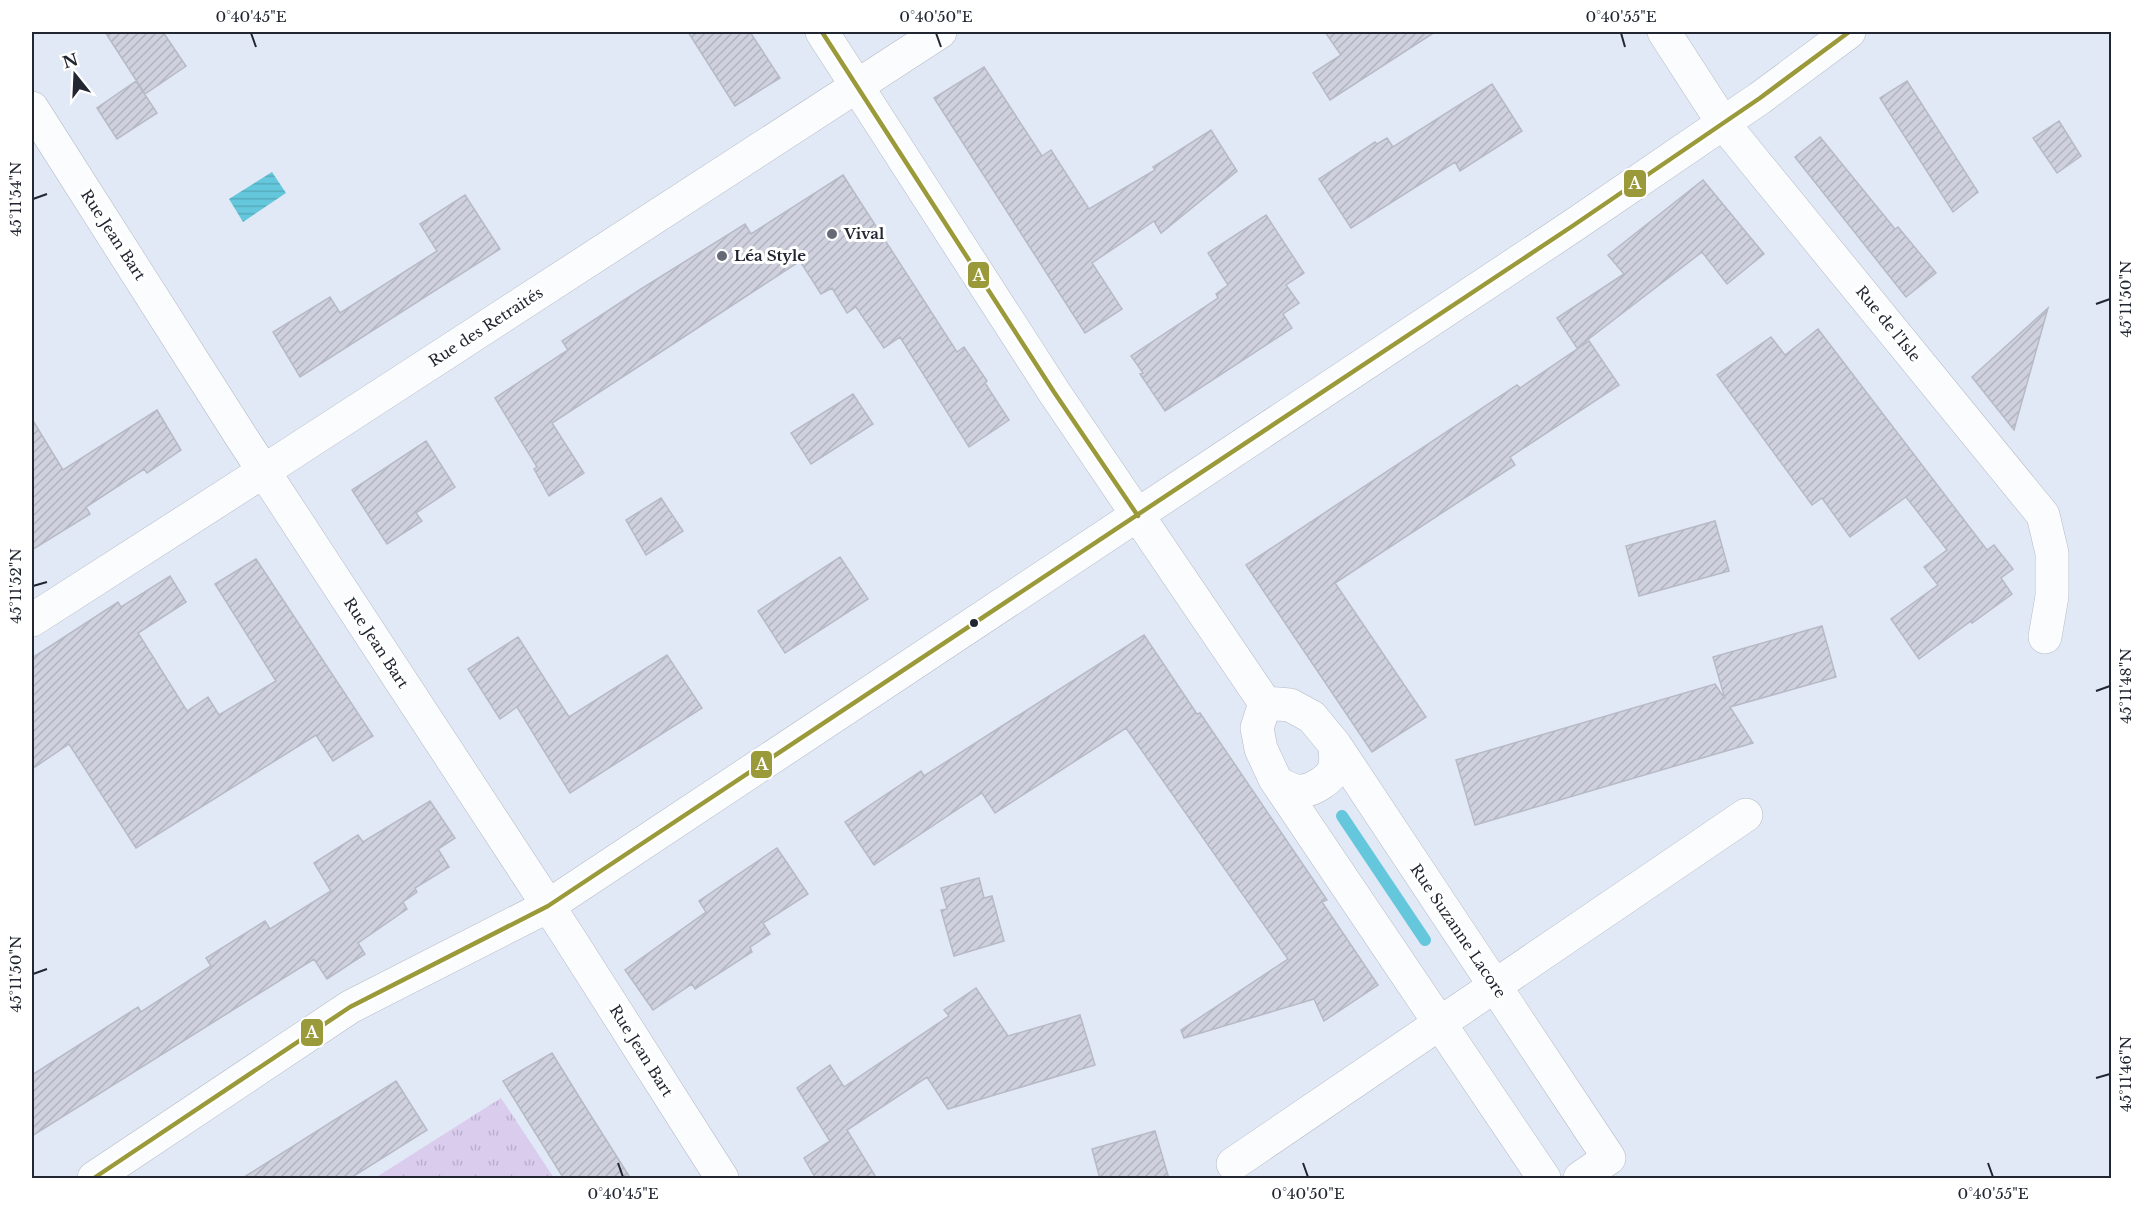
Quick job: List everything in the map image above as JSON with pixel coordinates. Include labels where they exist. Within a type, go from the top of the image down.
[{"type":"street","points":[[822,32],[1054,392],[1265,703],[1257,728],[1261,749],[1279,784],[1544,1179]]},
{"type":"street","name":"Rue des Retraités","points":[[32,620],[940,32]]},
{"type":"street","name":"Rue de l'Isle","points":[[1664,32],[1723,123],[2043,515],[2052,553],[2052,596],[2045,637]]},
{"type":"street","points":[[94,1179],[350,1008],[548,906],[1562,234],[1760,98],[1849,32]]},
{"type":"street","name":"Rue Jean Bart","points":[[32,108],[722,1179]]},
{"type":"street","name":"Rue Suzanne Lacore","points":[[1265,703],[1290,705],[1312,717],[1335,745],[1609,1158],[1580,1179]]},
{"type":"street","points":[[1279,784],[1304,791],[1322,783],[1334,771],[1335,745]]},
{"type":"street","points":[[1233,1164],[1746,815]]},
{"type":"green space","points":[[501,1098],[554,1178],[375,1178]]},
{"type":"water","points":[[272,172],[286,193],[243,222],[229,199]]},
{"type":"building","points":[[105,32],[163,32],[186,66],[145,94]]},
{"type":"building","points":[[688,32],[750,32],[780,78],[735,106]]},
{"type":"building","points":[[1325,32],[1435,32],[1330,100],[1313,73],[1341,55]]},
{"type":"building","points":[[984,67],[1042,156],[1051,150],[1089,209],[1155,170],[1153,167],[1211,130],[1237,171],[1161,233],[1154,221],[1092,263],[1122,309],[1085,333],[934,98]]},
{"type":"building","points":[[136,81],[157,113],[117,139],[97,108]]},
{"type":"building","points":[[1907,81],[1978,192],[1953,212],[1880,98]]},
{"type":"building","points":[[1492,84],[1522,131],[1460,171],[1455,162],[1351,228],[1319,179],[1375,142],[1377,144],[1387,138],[1393,147]]},
{"type":"building","points":[[2059,121],[2081,156],[2057,173],[2033,138]]},
{"type":"building","points":[[1820,137],[1895,229],[1898,227],[1936,273],[1906,297],[1795,157]]},
{"type":"building","points":[[843,175],[957,352],[964,347],[1009,420],[969,447],[900,337],[884,348],[856,307],[847,313],[832,288],[821,294],[800,261],[552,423],[584,473],[549,496],[534,469],[537,467],[495,398],[568,350],[562,341],[641,289],[745,224],[751,234]]},
{"type":"building","points":[[1703,180],[1764,254],[1727,284],[1702,252],[1577,348],[1557,318],[1624,274],[1608,255]]},
{"type":"building","points":[[465,195],[500,249],[300,377],[273,332],[330,297],[340,313],[437,251],[420,224]]},
{"type":"building","points":[[1266,215],[1304,273],[1286,285],[1299,303],[1283,314],[1292,328],[1165,411],[1140,374],[1143,373],[1131,356],[1218,298],[1216,294],[1228,285],[1208,253]]},
{"type":"building","points":[[2048,308],[2014,430],[1972,377]]},
{"type":"building","points":[[1818,329],[1987,550],[1994,545],[2013,569],[2001,578],[2012,594],[1919,659],[1891,619],[1938,585],[1924,567],[1947,550],[1906,497],[1850,537],[1822,498],[1812,505],[1717,375],[1771,337],[1785,355]]},
{"type":"building","points":[[1589,341],[1619,385],[1510,457],[1515,465],[1335,583],[1426,717],[1372,752],[1246,565],[1517,385],[1520,388]]},
{"type":"building","points":[[853,394],[873,424],[811,464],[791,433]]},
{"type":"building","points":[[157,410],[181,450],[147,473],[144,469],[86,507],[90,514],[32,550],[32,419],[63,470]]},
{"type":"building","points":[[426,441],[455,487],[416,513],[422,521],[387,544],[352,490]]},
{"type":"building","points":[[661,498],[683,531],[646,555],[626,520]]},
{"type":"building","points":[[1715,521],[1729,571],[1639,596],[1626,546]]},
{"type":"building","points":[[840,557],[868,599],[785,653],[758,611]]},
{"type":"building","points":[[256,559],[373,736],[333,761],[316,735],[136,848],[69,744],[32,769],[32,658],[118,602],[121,607],[170,576],[186,602],[138,633],[187,711],[208,697],[219,715],[276,681],[215,584]]},
{"type":"building","points":[[1822,626],[1836,677],[1730,707],[1753,743],[1475,825],[1456,760],[1715,684],[1725,699],[1713,657]]},
{"type":"building","points":[[1144,635],[1327,900],[1322,902],[1378,985],[1324,1021],[1314,999],[1184,1038],[1181,1030],[1288,959],[1126,728],[995,813],[982,793],[874,865],[845,822],[921,771],[924,776]]},
{"type":"building","points":[[518,637],[569,717],[667,655],[702,708],[570,793],[517,707],[500,719],[468,669]]},
{"type":"building","points":[[430,801],[455,838],[438,849],[449,867],[415,888],[417,892],[403,902],[407,909],[358,943],[365,954],[327,979],[314,959],[32,1136],[32,1075],[138,1007],[141,1012],[211,966],[206,958],[265,921],[270,929],[331,891],[314,863],[358,835],[363,842]]},
{"type":"building","points":[[777,848],[808,894],[763,923],[770,934],[750,947],[752,952],[695,989],[692,984],[653,1010],[625,970],[706,912],[699,901]]},
{"type":"building","points":[[979,878],[984,898],[992,896],[1004,941],[954,956],[941,910],[947,909],[941,888]]},
{"type":"building","points":[[976,988],[1008,1036],[1080,1015],[1095,1065],[948,1109],[927,1077],[847,1130],[877,1179],[816,1179],[804,1158],[830,1141],[797,1088],[830,1065],[844,1087],[949,1016],[944,1010]]},
{"type":"building","points":[[552,1053],[631,1179],[564,1179],[503,1081]]},
{"type":"building","points":[[396,1081],[427,1130],[349,1179],[241,1179]]},
{"type":"building","points":[[1155,1131],[1169,1179],[1100,1179],[1092,1149]]},
{"type":"waterway","points":[[1342,816],[1425,940]]},
{"type":"transit line","name":"A","points":[[822,32],[1054,392],[1138,516]]},
{"type":"transit line","name":"A","points":[[94,1178],[350,1007],[548,906],[1571,227],[1760,98],[1849,32]]},
{"type":"place","name":"Vival","points":[[832,234]]},
{"type":"place","name":"Léa Style","points":[[722,256]]}]
